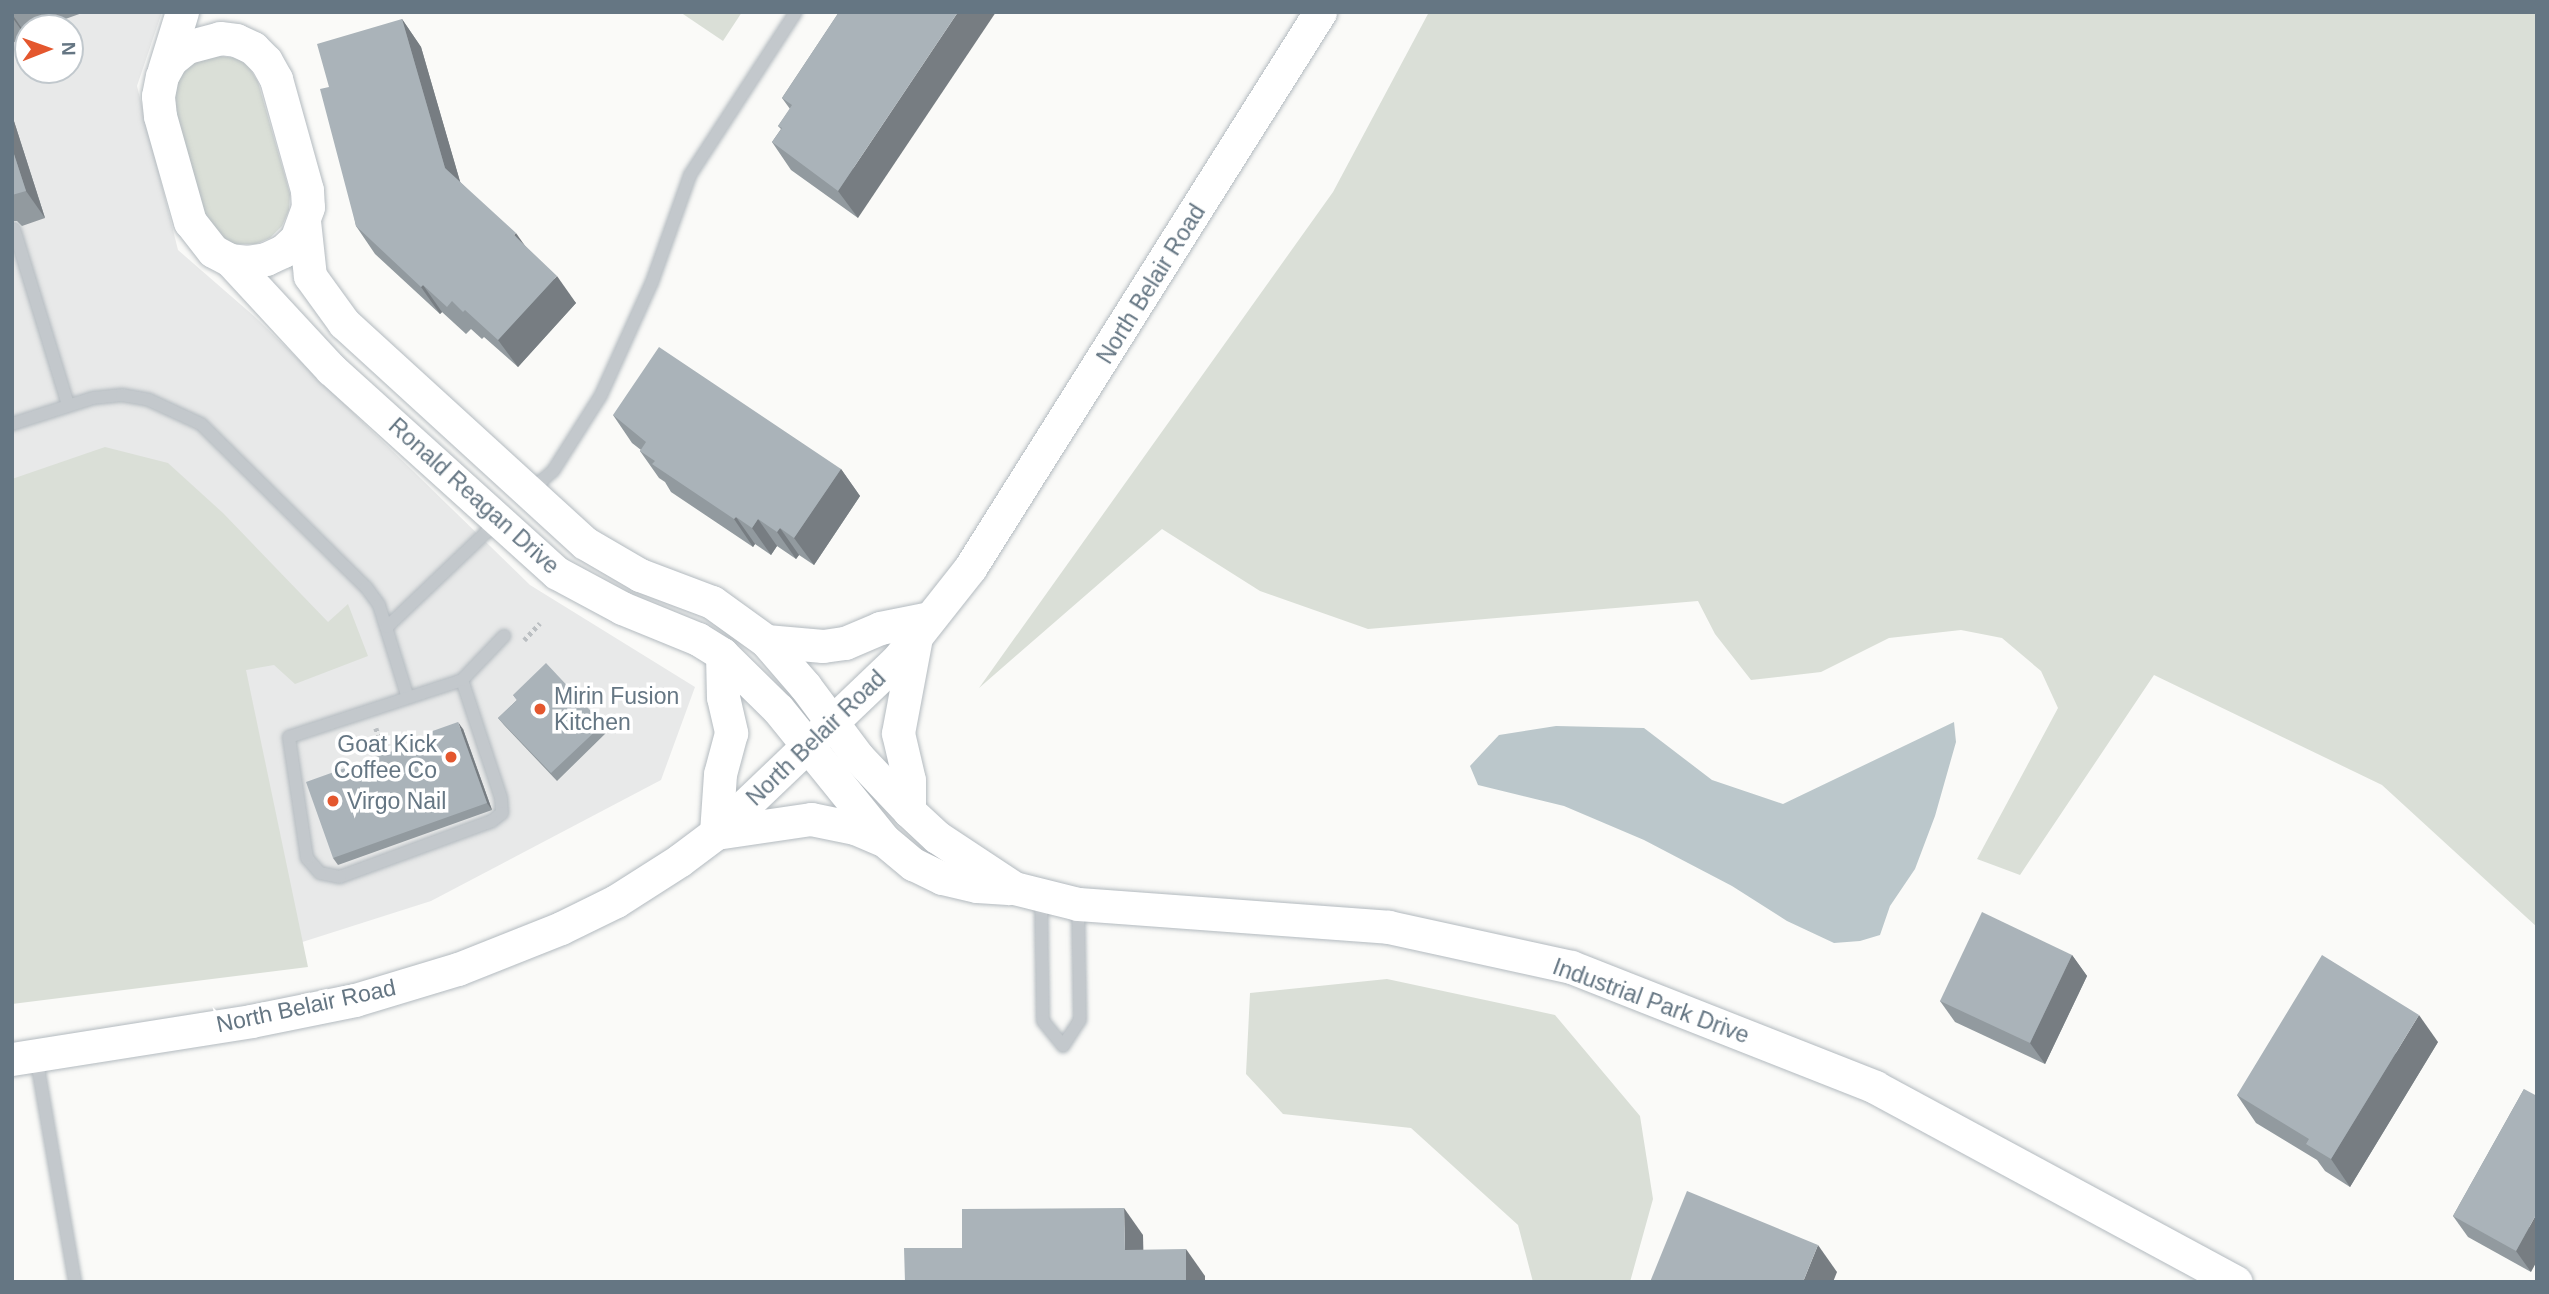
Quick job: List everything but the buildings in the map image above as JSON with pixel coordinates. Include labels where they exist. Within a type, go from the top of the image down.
[{"type":"street","name":"Ronald Reagan Drive","points":[[181,12],[162,76],[158,96],[160,116],[190,222],[213,251],[230,260],[331,369],[557,573],[622,608],[698,639],[722,654],[778,709],[808,747]]},
{"type":"street","name":"Ronald Reagan Drive","points":[[232,12],[237,26],[266,61],[276,79],[307,190],[304,221],[310,275],[331,308],[585,543],[640,575],[712,602],[766,641],[833,723]]},
{"type":"street","name":"North Belair Road","points":[[24,1057],[355,1000],[458,969],[561,928],[616,901],[680,860],[716,832],[899,658],[970,568],[1320,12]]},
{"type":"street","points":[[162,76],[171,60],[187,47],[204,40],[236,40],[253,48]]},
{"type":"street","points":[[230,260],[248,262],[266,259],[283,251],[297,237],[304,221]]},
{"type":"street","points":[[498,521],[529,493]]},
{"type":"street","points":[[766,641],[801,646],[845,643],[880,628],[923,627],[898,733],[909,780],[909,811]]},
{"type":"street","points":[[722,654],[723,698],[731,733],[720,774],[716,832],[811,819],[855,828],[884,840]]},
{"type":"street","name":"Industrial Park Drive","points":[[833,723],[858,757],[937,837],[1027,892]]},
{"type":"street","name":"Industrial Park Drive","points":[[808,747],[884,840],[913,863],[942,878],[977,886],[1027,892],[1078,904],[1388,927],[1571,967],[1875,1087],[2236,1282]]},
{"type":"lane","points":[[529,493],[553,471],[601,395],[652,282],[690,175],[796,12]]},
{"type":"lane","points":[[13,229],[68,405]]},
{"type":"lane","points":[[12,424],[93,398],[131,397],[159,403],[201,424],[366,587],[379,605],[408,698]]},
{"type":"lane","points":[[387,627],[498,521]]},
{"type":"lane","points":[[462,680],[501,798],[502,813],[492,821],[340,877],[320,873],[307,858],[289,737],[462,680],[504,636]]},
{"type":"lane","points":[[1027,892],[1043,1021],[1063,1046],[1080,1020],[1078,904]]},
{"type":"lane","points":[[24,1057],[75,1282]]},
{"type":"path","points":[[520,644],[540,623]]},
{"type":"path","points":[[375,727],[385,754]]},
{"type":"shaded area","points":[[12,12],[162,12],[137,86],[178,250],[255,317],[530,585],[695,687],[661,780],[431,901],[271,952],[12,989]]},
{"type":"shaded area","points":[[680,12],[742,12],[723,41]]},
{"type":"shaded area","points":[[1429,12],[2537,12],[2537,927],[2382,785],[2154,675],[2020,875],[1977,859],[2058,708],[2041,671],[2002,638],[1961,630],[1889,638],[1821,672],[1751,680],[1715,634],[1698,601],[1368,629],[1260,591],[1162,529],[979,688],[1333,192]]},
{"type":"shaded area","points":[[208,55],[237,58],[249,67],[258,82],[290,194],[289,210],[282,226],[270,238],[256,244],[229,244],[206,228],[172,110],[177,75],[190,62]]},
{"type":"shaded area","points":[[105,447],[168,463],[223,513],[328,622],[348,604],[368,656],[295,684],[274,665],[246,670],[308,967],[12,1004],[12,479]]},
{"type":"shaded area","points":[[1954,722],[1956,742],[1935,816],[1915,869],[1890,906],[1880,935],[1860,941],[1834,943],[1787,921],[1732,886],[1644,840],[1564,806],[1478,785],[1470,766],[1499,735],[1556,726],[1644,728],[1712,780],[1783,804]]},
{"type":"shaded area","points":[[1387,979],[1555,1015],[1640,1116],[1653,1199],[1630,1282],[1533,1282],[1518,1225],[1411,1128],[1283,1114],[1246,1074],[1250,993]]},
{"type":"place","name":"Mirin Fusion Kitchen","points":[[540,709]]},
{"type":"place","name":"Goat Kick Coffee Co","points":[[451,757]]},
{"type":"place","name":"Virgo Nail","points":[[333,801]]}]
